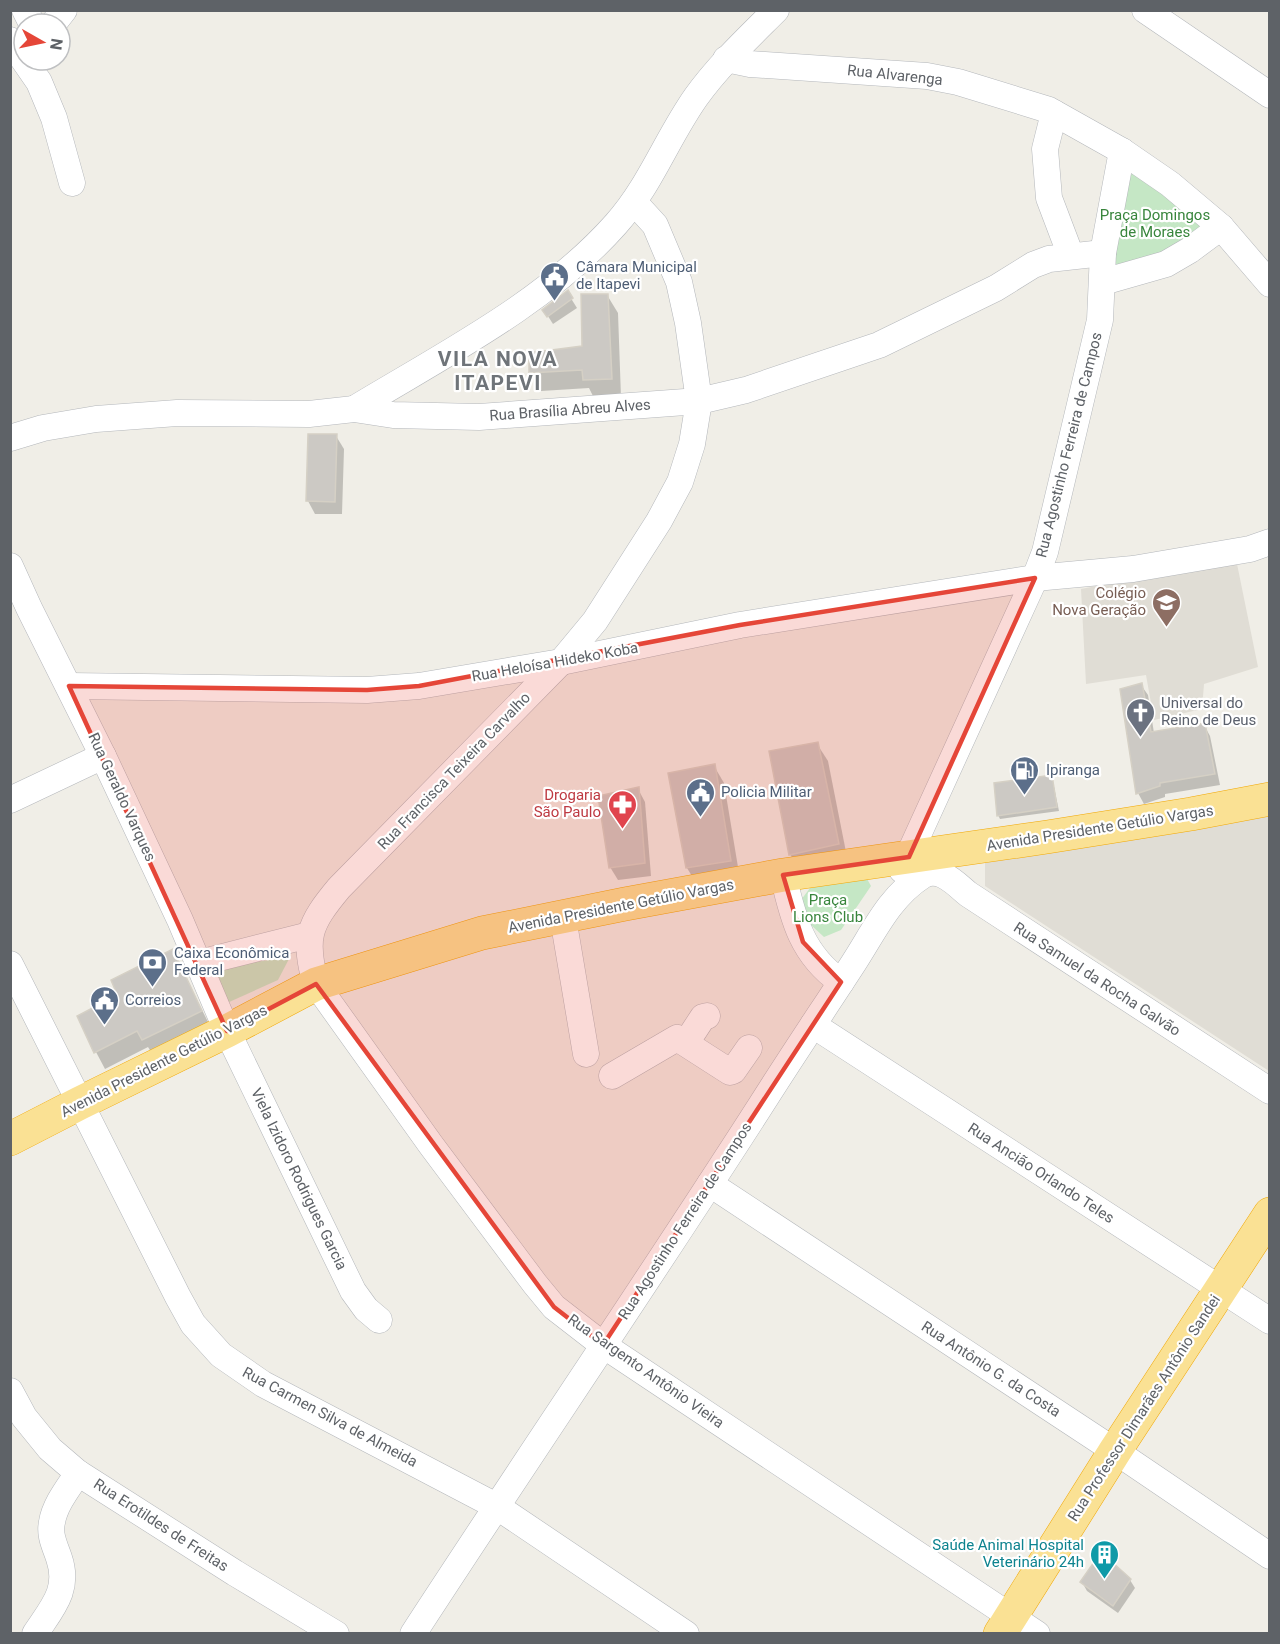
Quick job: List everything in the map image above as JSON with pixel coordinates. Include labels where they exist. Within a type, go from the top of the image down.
[{"type":"highway","name":"Avenida Presidente Getúlio Vargas","points":[[10,1139],[316,984],[482,933],[783,875],[916,866],[1269,799]]},
{"type":"highway","name":"Rua Professor Dimarães Antônio Sandei","points":[[1016,1628],[1115,1451],[1269,1214]]},
{"type":"street","points":[[354,409],[516,311],[597,244],[634,202],[695,98],[726,59],[776,10]]},
{"type":"street","points":[[1145,10],[1269,95]]},
{"type":"street","name":"Rua Alvarenga","points":[[726,59],[750,64],[927,76],[1000,94],[1054,113],[1122,151],[1170,184],[1221,227],[1269,284]]},
{"type":"street","points":[[33,72],[54,118],[72,183]]},
{"type":"street","points":[[1054,113],[1045,149],[1049,198],[1071,256]]},
{"type":"street","name":"Rua Agostinho Ferreira de Campos","points":[[413,1634],[841,982],[886,909],[890,896],[916,866],[1045,552],[1100,320],[1103,253],[1122,151]]},
{"type":"street","name":"Rua Francisca Teixeira Carvalho","points":[[309,935],[321,910],[339,888],[561,662],[595,621],[659,521],[680,482],[692,444],[699,401],[688,323],[679,282],[655,225],[634,202]]},
{"type":"street","points":[[1103,282],[1166,264],[1221,227]]},
{"type":"street","name":"Rua Brasília Abreu Alves","points":[[10,438],[43,428],[96,419],[177,413],[320,414],[354,409],[393,415],[479,417],[699,401],[756,387],[879,345],[972,301],[1033,265],[1049,259],[1103,253]]},
{"type":"street","name":"Rua Heloísa Hideko Koba","points":[[69,686],[367,690],[419,686],[561,662],[740,625],[1035,578],[1133,569],[1250,549],[1269,542]]},
{"type":"street","name":"Rua Geraldo Varques","points":[[10,566],[20,612],[69,686],[104,756],[199,963],[227,1031]]},
{"type":"street","points":[[10,800],[104,756]]},
{"type":"street","name":"Rua Samuel da Rocha Galvão","points":[[916,866],[944,876],[1269,1091]]},
{"type":"street","points":[[783,875],[794,921],[803,942],[830,975],[841,982]]},
{"type":"street","points":[[563,918],[585,1054]]},
{"type":"street","points":[[199,963],[309,935],[308,954],[316,984]]},
{"type":"street","name":"Rua Carmen Silva de Almeida","points":[[10,964],[177,1297],[193,1324],[220,1355],[263,1384],[496,1506],[686,1634]]},
{"type":"street","name":"Rua Sargento Antônio Vieira","points":[[316,984],[431,1145],[554,1307],[603,1345],[1016,1628]]},
{"type":"street","points":[[686,1043],[703,1017],[706,1016]]},
{"type":"street","name":"Rua Ancião Orlando Teles","points":[[813,1025],[1269,1321]]},
{"type":"street","name":"Viela Izidoro Rodrigues Garcia","points":[[227,1031],[353,1291],[366,1309],[379,1320]]},
{"type":"street","points":[[612,1076],[674,1039],[686,1043],[730,1072],[748,1048]]},
{"type":"street","name":"Rua Antônio G. da Costa","points":[[710,1184],[1115,1451],[1269,1556]]},
{"type":"street","name":"Rua Erotildes de Freitas","points":[[10,1391],[24,1417],[50,1449],[78,1473],[336,1634]]},
{"type":"street","points":[[35,1634],[59,1599],[63,1583],[62,1565],[51,1535],[52,1521],[63,1496],[78,1473]]},
{"type":"highlighted area","points":[[1035,578],[909,857],[783,875],[803,942],[841,982],[603,1345],[554,1307],[316,984],[227,1031],[69,686],[367,690],[419,686],[740,625]]},
{"type":"shaded area","name":"Colégio Nova Geração","points":[[1236,559],[1258,667],[1204,684],[1202,709],[1154,720],[1146,675],[1086,684],[1081,589]]},
{"type":"shaded area","points":[[1269,812],[1269,1071],[985,886],[985,863]]},
{"type":"green space","name":"Praça Domingos de Moraes","points":[[1132,172],[1171,192],[1210,234],[1133,265],[1114,265],[1124,200]]},
{"type":"green space","name":"Praça Lions Club","points":[[866,877],[871,886],[841,930],[824,937],[810,924],[801,900],[810,888]]},
{"type":"green space","points":[[290,957],[278,980],[227,1003],[216,968]]},
{"type":"building","points":[[568,290],[573,298],[547,317],[542,310]]},
{"type":"building","points":[[581,294],[608,294],[612,379],[583,380],[582,370],[529,373],[529,353],[582,346]]},
{"type":"building","points":[[308,434],[337,434],[335,502],[306,501]]},
{"type":"building","points":[[1142,683],[1151,732],[1205,723],[1215,774],[1160,783],[1160,786],[1136,794],[1120,689]]},
{"type":"building","points":[[818,742],[839,844],[789,855],[769,751]]},
{"type":"building","name":"Policia Militar","points":[[715,764],[731,861],[686,868],[668,773]]},
{"type":"building","name":"Ipiranga","points":[[1052,775],[1057,807],[997,816],[994,783]]},
{"type":"building","name":"Drogaria São Paulo","points":[[639,787],[645,863],[609,868],[598,796]]},
{"type":"building","name":"Caixa Econômica Federal","points":[[173,949],[202,1011],[142,1040],[137,1031],[94,1053],[77,1016],[104,1002],[103,998],[116,992],[111,980]]},
{"type":"building","name":"Saúde Animal Hospital Veterinário 24h","points":[[1101,1552],[1131,1579],[1113,1606],[1080,1582]]},
{"type":"place","name":"Câmara Municipal de Itapevi","points":[[555,302]]},
{"type":"place","name":"Colégio Nova Geração","points":[[1167,628]]},
{"type":"place","name":"Universal do Reino de Deus","points":[[1140,738]]},
{"type":"place","name":"Ipiranga","points":[[1025,796]]},
{"type":"place","name":"Policia Militar","points":[[700,818]]},
{"type":"place","name":"Drogaria São Paulo","points":[[622,830]]},
{"type":"place","name":"Caixa Econômica Federal","points":[[153,988]]},
{"type":"place","name":"Correios","points":[[104,1026]]},
{"type":"place","name":"Saúde Animal Hospital Veterinário 24h","points":[[1105,1580]]},
{"type":"district","name":"VILA NOVA ITAPEVI","points":[[498,371]]}]
